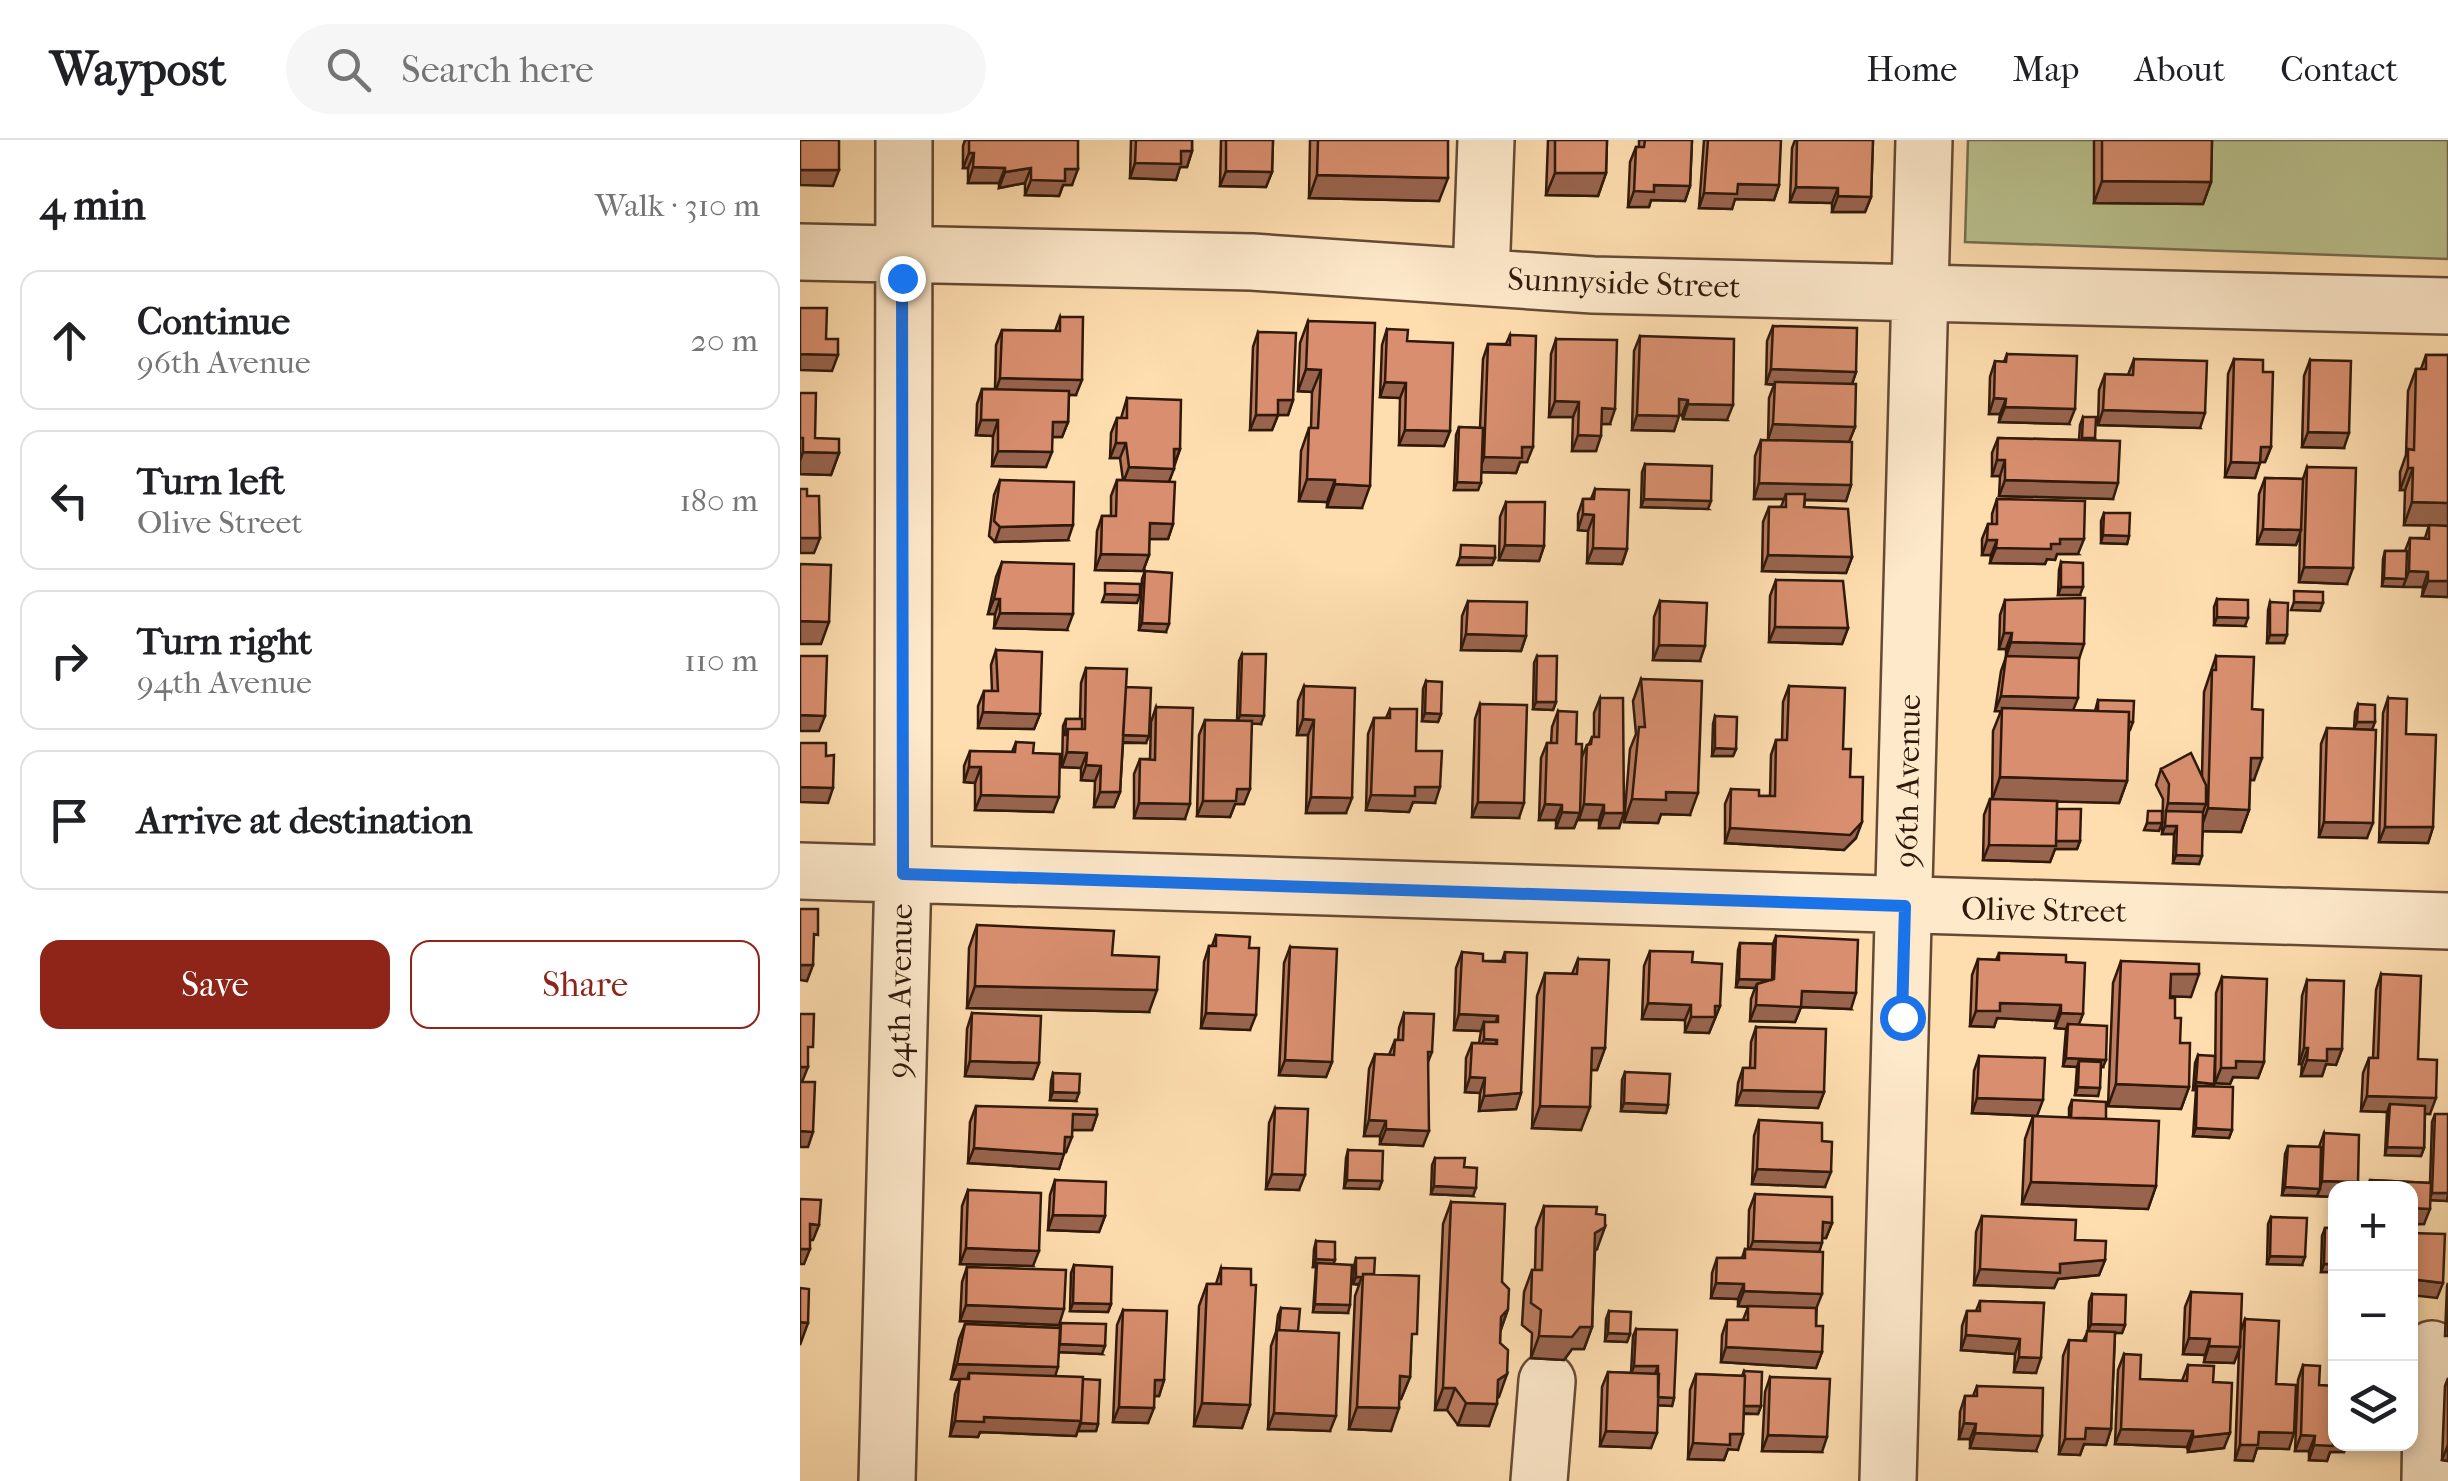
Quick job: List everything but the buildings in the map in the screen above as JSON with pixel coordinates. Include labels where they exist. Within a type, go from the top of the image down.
[{"type":"street","name":"94th Avenue","points":[[888,1481],[903,874],[904,140]]},
{"type":"street","points":[[1481,277],[1486,140]]},
{"type":"street","name":"96th Avenue","points":[[1888,1481],[1924,140]]},
{"type":"street","name":"Sunnyside Street","points":[[800,252],[1252,262],[1593,284],[2448,306]]},
{"type":"street","name":"Olive Street","points":[[800,871],[2448,921]]},
{"type":"street","points":[[2430,1481],[2432,1349]]},
{"type":"street","points":[[1539,1481],[1547,1382]]},
{"type":"green space","points":[[1968,140],[2448,140],[2448,259],[1965,242]]},
{"type":"route","points":[[902,278],[903,874],[1166,886],[1905,906],[1902,1017]]}]
